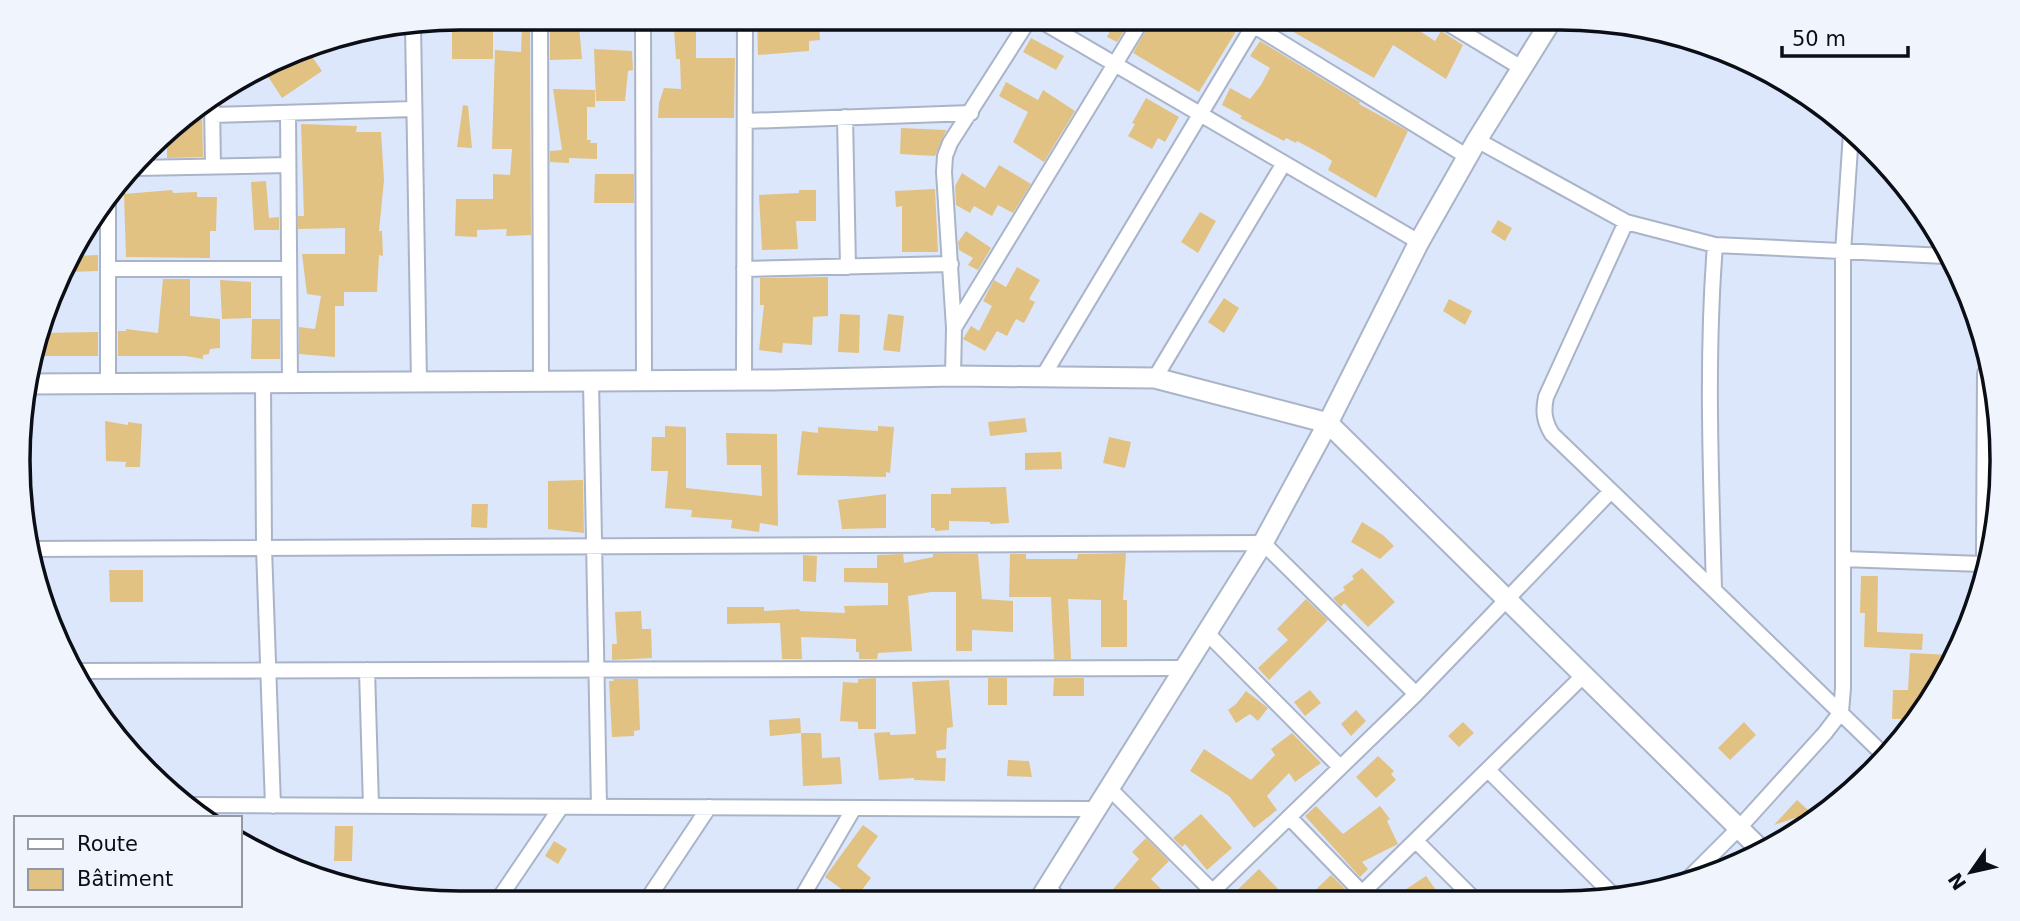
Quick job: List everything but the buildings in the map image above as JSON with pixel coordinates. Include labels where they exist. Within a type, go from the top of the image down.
[{"type":"street","points":[[540,30],[541,381]]},
{"type":"street","points":[[643,30],[643,381]]},
{"type":"street","points":[[744,30],[744,380]]},
{"type":"street","points":[[953,376],[954,328],[945,156],[950,143],[1023,30]]},
{"type":"street","points":[[1058,30],[1419,242]]},
{"type":"street","points":[[954,328],[1135,30]]},
{"type":"street","points":[[1042,378],[1250,30]]},
{"type":"street","points":[[1270,30],[1472,148],[1626,222],[1715,245],[1939,256]]},
{"type":"street","points":[[1459,30],[1521,67]]},
{"type":"street","points":[[1045,891],[1262,543],[1328,423],[1419,242],[1472,148],[1545,30]]},
{"type":"street","points":[[413,32],[419,382]]},
{"type":"street","points":[[213,108],[288,113],[414,109]]},
{"type":"street","points":[[212,109],[213,167]]},
{"type":"street","points":[[288,113],[290,382]]},
{"type":"street","points":[[746,121],[971,113]]},
{"type":"street","points":[[845,117],[848,267]]},
{"type":"street","points":[[1700,867],[1739,828],[1841,712],[1843,252],[1851,144]]},
{"type":"street","points":[[1155,378],[1284,163]]},
{"type":"street","points":[[145,168],[288,165]]},
{"type":"street","points":[[108,213],[108,383]]},
{"type":"street","points":[[1626,222],[1546,397],[1546,424],[1552,434],[1879,750]]},
{"type":"street","points":[[1714,590],[1709,319],[1715,245]]},
{"type":"street","points":[[744,270],[951,264]]},
{"type":"street","points":[[108,268],[289,269]]},
{"type":"street","points":[[37,384],[643,381],[953,376],[1155,378],[1328,423],[1755,844]]},
{"type":"street","points":[[591,381],[599,807]]},
{"type":"street","points":[[262,383],[264,548],[273,806]]},
{"type":"street","points":[[1984,533],[1985,392]]},
{"type":"street","points":[[1222,891],[1289,817],[1416,694],[1611,491]]},
{"type":"street","points":[[39,549],[1262,543],[1416,694]]},
{"type":"street","points":[[1843,559],[1978,564]]},
{"type":"street","points":[[1206,632],[1340,767]]},
{"type":"street","points":[[84,671],[1183,667]]},
{"type":"street","points":[[367,670],[371,806]]},
{"type":"street","points":[[1370,891],[1416,841],[1584,675]]},
{"type":"street","points":[[1488,769],[1607,889]]},
{"type":"street","points":[[1108,787],[1213,891]]},
{"type":"street","points":[[202,805],[1095,809]]},
{"type":"street","points":[[504,891],[561,807]]},
{"type":"street","points":[[653,891],[709,807]]},
{"type":"street","points":[[805,891],[854,808]]},
{"type":"street","points":[[1289,817],[1359,891]]},
{"type":"street","points":[[1416,841],[1466,891]]}]
